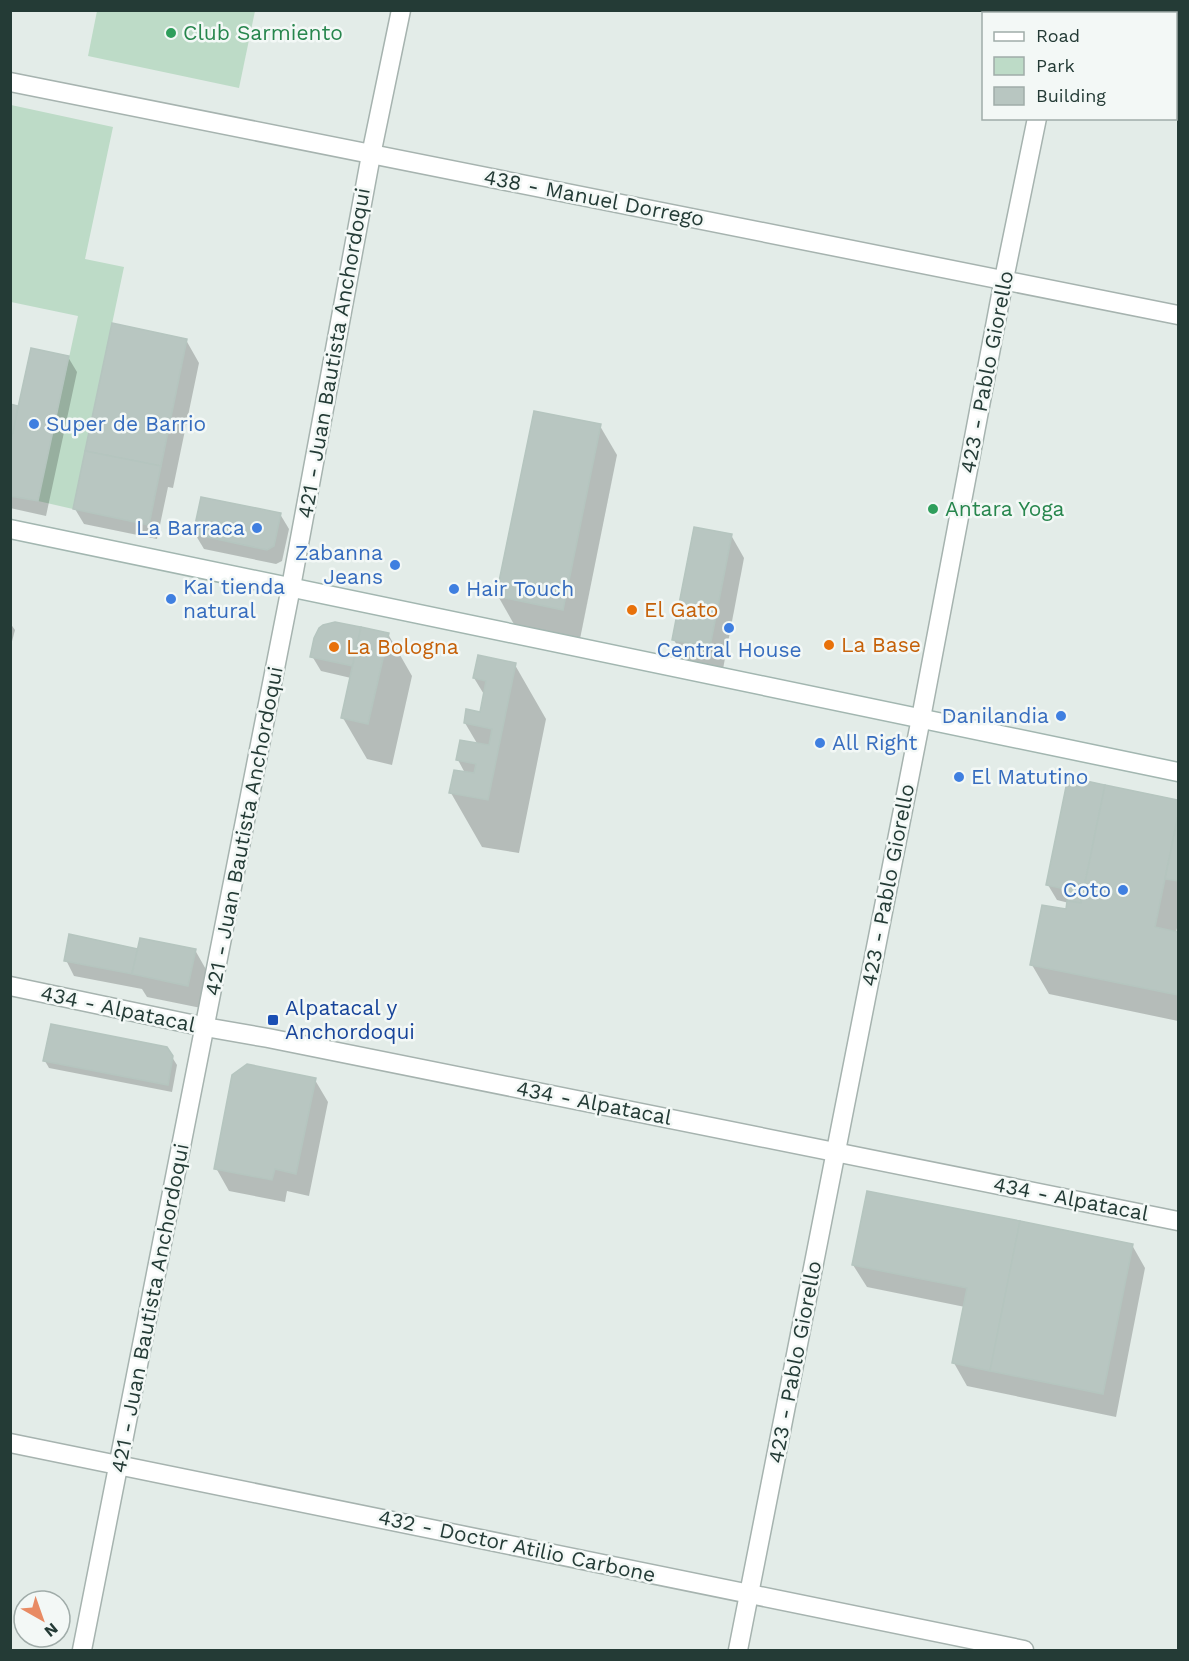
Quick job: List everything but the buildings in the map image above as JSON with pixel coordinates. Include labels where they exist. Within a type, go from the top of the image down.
[{"type":"street","name":"421 - Juan Bautista Anchordoqui","points":[[82,1650],[291,587],[371,154],[401,10]]},
{"type":"street","name":"438 - Manuel Dorrego","points":[[10,82],[1179,315]]},
{"type":"street","name":"423 - Pablo Giorello","points":[[738,1650],[1037,120]]},
{"type":"street","points":[[10,529],[1179,772]]},
{"type":"street","name":"434 - Alpatacal","points":[[10,986],[1179,1221]]},
{"type":"street","name":"432 - Doctor Atilio Carbone","points":[[10,1443],[1024,1650]]},
{"type":"green space","name":"Club Sarmiento","points":[[97,11],[255,11],[239,88],[88,56]]},
{"type":"green space","points":[[11,105],[113,127],[85,259],[124,267],[73,509],[38,501],[78,316],[11,302]]},
{"type":"place","name":"Club Sarmiento","points":[[171,33]]},
{"type":"place","name":"Super de Barrio","points":[[34,424]]},
{"type":"place","name":"Antara Yoga","points":[[933,509]]},
{"type":"place","name":"La Barraca","points":[[257,528]]},
{"type":"place","name":"Zabanna Jeans","points":[[395,565]]},
{"type":"place","name":"Hair Touch","points":[[454,589]]},
{"type":"place","name":"Kai tienda natural","points":[[171,599]]},
{"type":"place","name":"El Gato","points":[[632,610]]},
{"type":"place","name":"Central House","points":[[729,628]]},
{"type":"place","name":"La Base","points":[[829,645]]},
{"type":"place","name":"La Bologna","points":[[334,647]]},
{"type":"place","name":"Danilandia","points":[[1061,716]]},
{"type":"place","name":"All Right","points":[[820,743]]},
{"type":"place","name":"El Matutino","points":[[959,777]]},
{"type":"place","name":"Coto","points":[[1123,890]]},
{"type":"place","name":"Alpatacal y Anchordoqui","points":[[273,1020]]}]
